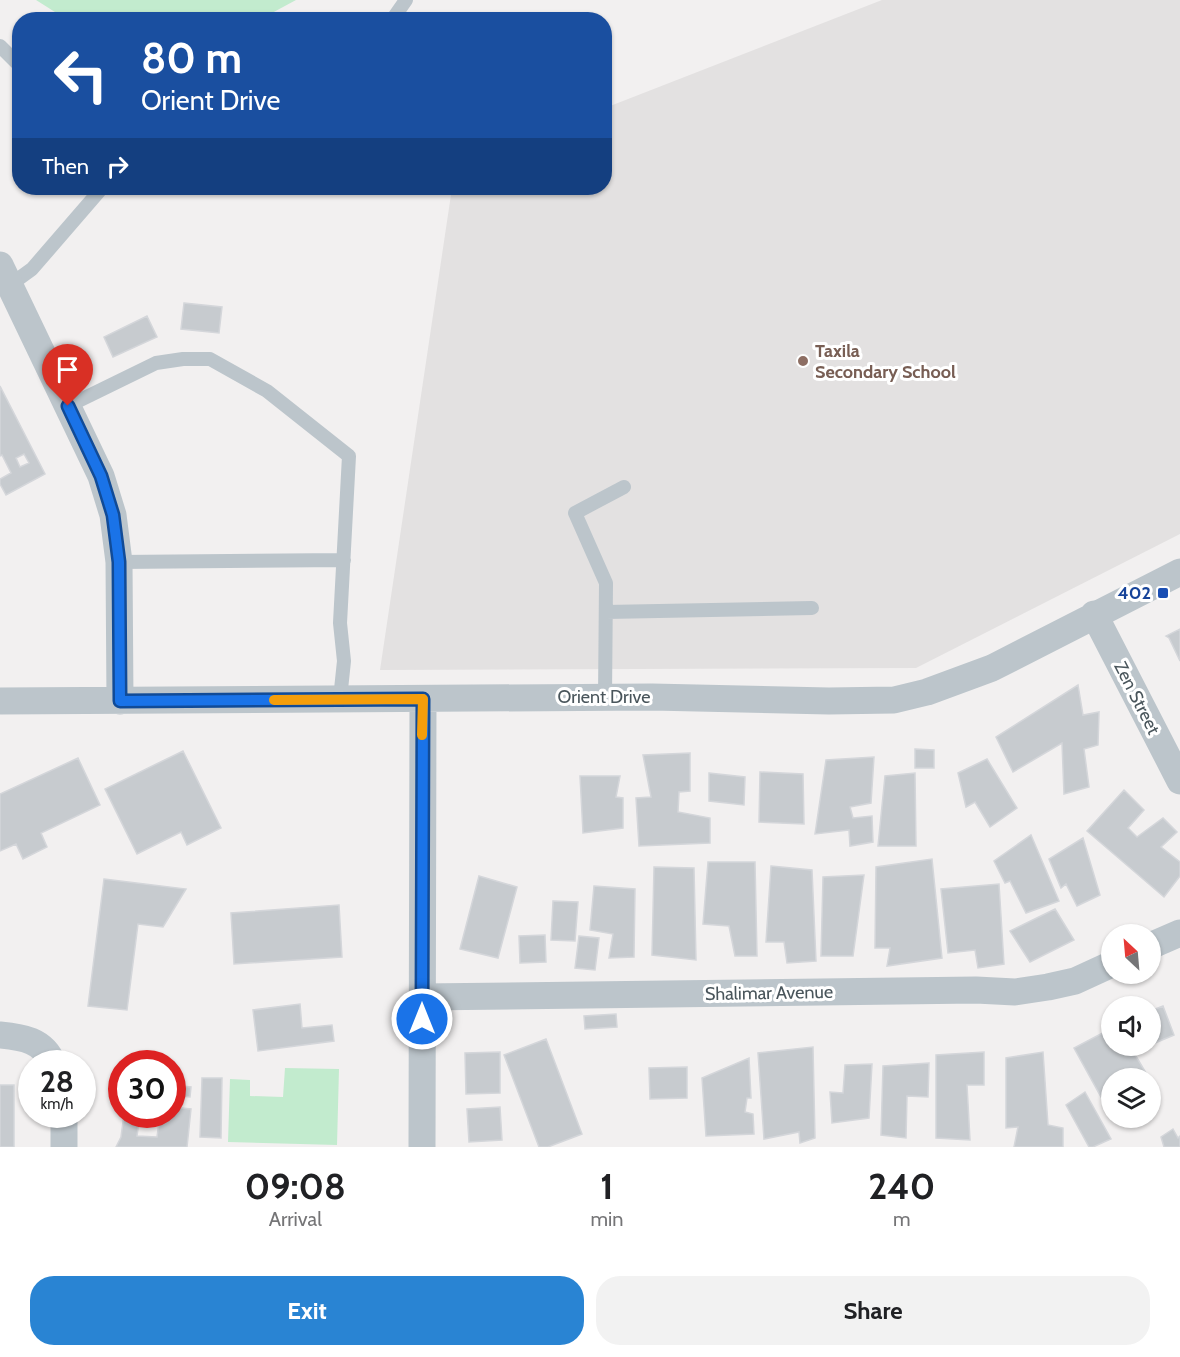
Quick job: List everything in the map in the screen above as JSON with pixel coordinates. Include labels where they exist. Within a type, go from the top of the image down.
[{"type":"street","points":[[3,280],[101,476],[113,515],[119,562],[120,701]]},
{"type":"street","name":"Orient Drive","points":[[0,701],[605,697],[894,700],[927,692],[992,668],[1180,572]]},
{"type":"street","name":"Zen Street","points":[[1094,614],[1180,781]]},
{"type":"street","points":[[422,1147],[423,699]]},
{"type":"street","points":[[1161,941],[1180,933]]},
{"type":"street","name":"Shalimar Avenue","points":[[422,997],[976,990],[1015,992],[1075,981],[1101,969]]},
{"type":"street","points":[[12,1036],[42,1050]]},
{"type":"street","points":[[64,1128],[64,1147]]},
{"type":"lane","points":[[0,46],[12,58]]},
{"type":"lane","points":[[3,280],[32,269],[96,195]]},
{"type":"lane","points":[[68,406],[156,363],[183,358],[210,359],[267,392],[349,456],[340,623],[344,661],[340,699]]},
{"type":"lane","points":[[605,697],[606,583],[575,513],[624,487]]},
{"type":"lane","points":[[119,562],[344,560]]},
{"type":"lane","points":[[606,612],[812,608]]},
{"type":"shaded area","name":"Taxila Secondary School","points":[[882,0],[1180,0],[1180,534],[916,668],[380,670],[451,195],[612,195],[612,105]]},
{"type":"green space","points":[[36,0],[296,0],[274,12],[55,12]]},
{"type":"green space","points":[[285,1068],[339,1069],[337,1145],[228,1142],[230,1079],[250,1080],[250,1096],[283,1097]]},
{"type":"building","points":[[184,303],[222,307],[219,333],[181,329]]},
{"type":"building","points":[[147,316],[157,337],[113,357],[104,337]]},
{"type":"building","points":[[0,386],[45,474],[6,495],[0,479],[11,473],[2,455],[0,456]],"holes":[[[24,454],[29,463],[20,467],[16,458]]]},
{"type":"building","points":[[1180,629],[1180,661],[1166,636]]},
{"type":"building","points":[[1078,685],[1083,715],[1099,712],[1098,745],[1084,749],[1089,787],[1064,794],[1062,743],[1013,772],[996,737]]},
{"type":"building","points":[[915,749],[934,750],[934,768],[915,768]]},
{"type":"building","points":[[183,751],[221,828],[187,845],[181,832],[137,854],[105,789]]},
{"type":"building","points":[[690,753],[690,791],[679,792],[678,812],[710,818],[710,843],[639,846],[636,798],[651,797],[643,755]]},
{"type":"building","points":[[874,757],[871,803],[850,807],[853,818],[872,816],[873,842],[850,846],[849,830],[815,834],[826,760]]},
{"type":"building","points":[[78,758],[100,805],[41,833],[47,847],[23,859],[16,844],[0,851],[0,794]]},
{"type":"building","points":[[987,759],[1017,808],[990,827],[975,802],[966,807],[958,773]]},
{"type":"building","points":[[760,772],[803,774],[804,824],[759,822]]},
{"type":"building","points":[[709,773],[745,777],[744,805],[709,801]]},
{"type":"building","points":[[915,773],[916,846],[878,846],[885,776]]},
{"type":"building","points":[[580,776],[620,776],[616,797],[623,798],[623,828],[583,833]]},
{"type":"building","points":[[1124,790],[1144,810],[1128,828],[1137,837],[1163,818],[1177,832],[1161,847],[1180,862],[1180,876],[1164,897],[1087,831]]},
{"type":"building","points":[[1031,835],[1059,901],[1026,913],[1010,881],[1005,883],[994,861]]},
{"type":"building","points":[[1083,838],[1100,895],[1077,906],[1066,884],[1061,888],[1049,859]]},
{"type":"building","points":[[932,859],[942,958],[887,966],[890,948],[875,948],[876,867]]},
{"type":"building","points":[[708,862],[755,862],[757,956],[735,956],[729,926],[703,924]]},
{"type":"building","points":[[771,866],[812,870],[816,961],[787,963],[784,942],[766,942]]},
{"type":"building","points":[[654,867],[694,868],[696,960],[652,955]]},
{"type":"building","points":[[864,875],[853,956],[821,956],[823,877]]},
{"type":"building","points":[[479,876],[517,887],[498,958],[460,949]]},
{"type":"building","points":[[104,879],[186,889],[163,927],[138,924],[127,1010],[88,1006]]},
{"type":"building","points":[[999,884],[1004,964],[978,968],[975,950],[948,953],[941,889]]},
{"type":"building","points":[[594,886],[635,889],[634,957],[609,958],[613,934],[590,930]]},
{"type":"building","points":[[553,901],[578,902],[575,941],[551,940]]},
{"type":"building","points":[[339,905],[342,957],[234,964],[231,913]]},
{"type":"building","points":[[1055,909],[1074,940],[1030,962],[1010,931]]},
{"type":"building","points":[[545,935],[546,962],[520,963],[519,936]]},
{"type":"building","points":[[579,936],[599,938],[595,970],[575,968]]},
{"type":"building","points":[[300,1004],[302,1028],[332,1025],[334,1041],[258,1051],[253,1010]]},
{"type":"building","points":[[1163,1006],[1174,1035],[1161,1040],[1161,1007]]},
{"type":"building","points":[[616,1014],[617,1027],[585,1029],[584,1016]]},
{"type":"building","points":[[1101,1034],[1101,1056],[1136,1056],[1143,1068],[1101,1068],[1101,1097],[1074,1048]]},
{"type":"building","points":[[546,1039],[582,1134],[548,1147],[539,1147],[504,1055]]},
{"type":"building","points":[[813,1047],[815,1138],[800,1143],[799,1132],[764,1139],[758,1053]]},
{"type":"building","points":[[500,1052],[500,1093],[466,1094],[465,1053]]},
{"type":"building","points":[[984,1052],[984,1085],[967,1085],[970,1140],[936,1138],[936,1055]]},
{"type":"building","points":[[1043,1052],[1048,1125],[1063,1128],[1063,1147],[1014,1147],[1018,1127],[1006,1128],[1006,1058]]},
{"type":"building","points":[[749,1058],[751,1098],[747,1098],[745,1112],[753,1114],[754,1134],[706,1136],[702,1078]]},
{"type":"building","points":[[929,1063],[928,1097],[907,1096],[906,1138],[881,1135],[883,1066]]},
{"type":"building","points":[[872,1064],[869,1118],[832,1123],[830,1092],[843,1093],[845,1065]]},
{"type":"building","points":[[687,1067],[687,1098],[650,1099],[649,1068]]},
{"type":"building","points":[[202,1078],[222,1078],[221,1138],[200,1137]]},
{"type":"building","points":[[0,1085],[14,1085],[14,1147],[0,1147]]},
{"type":"building","points":[[186,1086],[191,1087],[190,1097],[186,1097]]},
{"type":"building","points":[[1085,1092],[1101,1121],[1101,1128],[1105,1128],[1111,1139],[1089,1147],[1066,1105]]},
{"type":"building","points":[[500,1107],[502,1140],[469,1142],[467,1109]]},
{"type":"building","points":[[186,1108],[191,1109],[187,1147],[116,1147],[122,1128],[138,1128],[137,1136],[157,1137],[158,1128],[186,1128]]},
{"type":"building","points":[[1173,1129],[1178,1138],[1180,1136],[1180,1147],[1164,1147],[1161,1137]]},
{"type":"slow traffic","points":[[274,700],[423,699],[422,735]]},
{"type":"place","name":"Taxila Secondary School","points":[[803,361]]},
{"type":"place","name":"402","points":[[1163,593]]},
{"type":"route","points":[[68,406],[101,476],[113,515],[119,562],[120,701],[423,699],[422,1019]]}]
